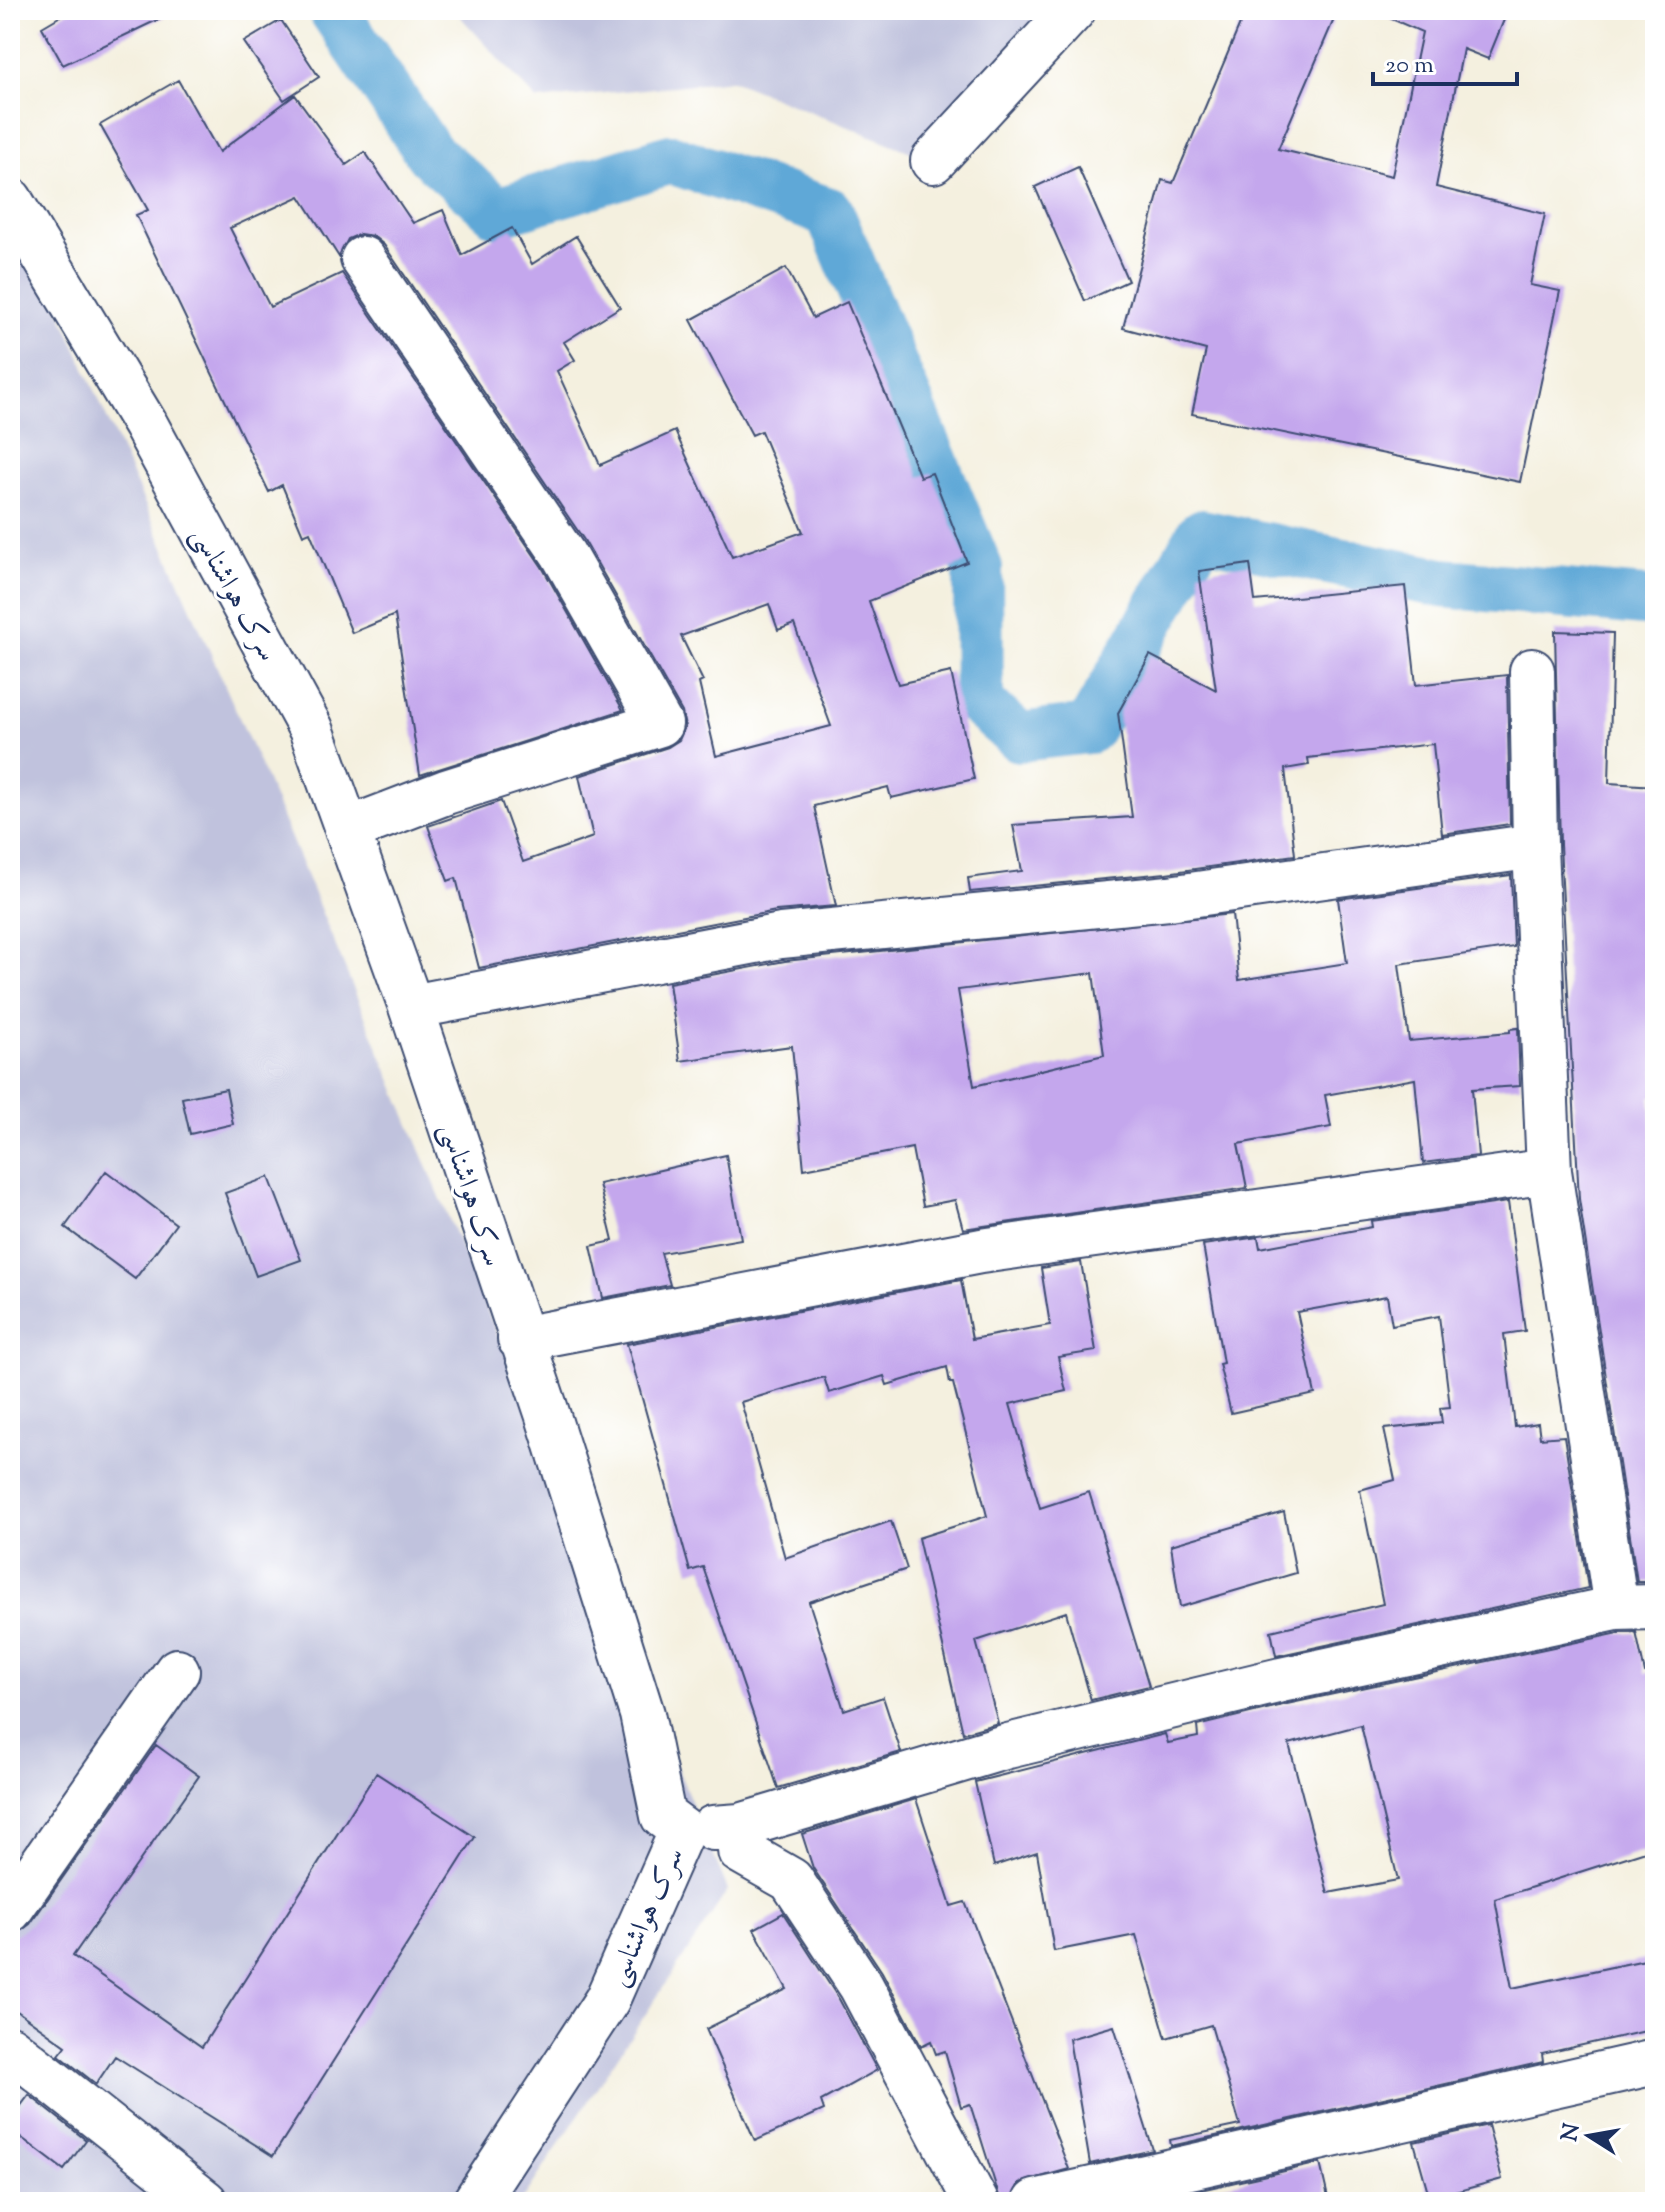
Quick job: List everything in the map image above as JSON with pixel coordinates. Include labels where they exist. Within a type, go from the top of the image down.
[{"type":"street","points":[[933,161],[1073,10]]},
{"type":"street","name":"سرک هواشناسی","points":[[10,200],[145,424],[303,715],[411,1007],[520,1339],[642,1714],[663,1816],[682,1830],[607,2000],[475,2202]]},
{"type":"street","points":[[347,830],[446,792],[660,724],[563,554],[363,259]]},
{"type":"street","points":[[682,1830],[740,1826],[1023,1742],[1281,1680],[1635,1608],[1549,1171],[1535,846],[1532,671]]},
{"type":"street","points":[[411,1007],[781,936],[1169,898],[1535,846]]},
{"type":"street","points":[[520,1339],[981,1251],[1549,1171]]},
{"type":"street","points":[[10,1910],[177,1671]]},
{"type":"street","points":[[740,1826],[740,1851],[791,1880],[861,1986],[976,2202]]},
{"type":"street","points":[[10,2048],[205,2202]]},
{"type":"street","points":[[1035,2202],[1655,2062]]},
{"type":"shaded area","points":[[454,10],[1073,10],[933,161],[732,80],[537,100]]},
{"type":"shaded area","points":[[10,198],[268,783],[728,1890],[521,2202],[10,2202]]},
{"type":"building","points":[[71,10],[178,10],[63,65],[42,27]]},
{"type":"building","points":[[1246,10],[1338,10],[1278,149],[1392,176],[1422,32],[1371,10],[1508,10],[1488,59],[1463,49],[1436,187],[1545,214],[1530,285],[1560,291],[1520,482],[1192,414],[1206,350],[1123,328],[1162,180],[1173,183]]},
{"type":"building","points":[[281,20],[319,77],[284,100],[244,42]]},
{"type":"building","points":[[178,80],[219,152],[295,95],[346,165],[365,152],[413,223],[443,210],[462,255],[512,228],[532,264],[576,236],[620,307],[564,342],[575,360],[557,371],[600,465],[675,431],[732,557],[803,532],[761,431],[752,435],[691,320],[786,268],[813,318],[847,302],[920,477],[932,473],[967,562],[869,601],[898,684],[951,672],[974,779],[891,798],[888,787],[814,806],[836,906],[776,911],[479,968],[456,878],[448,881],[428,826],[501,801],[523,862],[593,837],[579,776],[668,747],[679,740],[685,727],[682,712],[584,540],[384,245],[373,236],[360,234],[348,239],[339,257],[300,196],[230,228],[270,307],[342,273],[542,567],[623,710],[420,775],[395,615],[352,633],[310,532],[303,535],[282,485],[269,492],[136,215],[148,210],[100,125]],"holes":[[[769,604],[778,630],[794,624],[831,726],[716,756],[699,683],[703,681],[681,636]]]},
{"type":"building","points":[[1078,167],[1128,281],[1085,301],[1035,187]]},
{"type":"building","points":[[1250,564],[1255,601],[1405,586],[1416,685],[1507,675],[1510,824],[1442,834],[1433,744],[1308,758],[1309,765],[1285,769],[1295,855],[1166,873],[970,892],[968,878],[1022,871],[1013,825],[1132,817],[1118,713],[1150,655],[1216,690],[1199,571]]},
{"type":"building","points":[[1555,631],[1613,633],[1609,783],[1655,786],[1655,1096],[1650,1096],[1655,1178],[1655,1582],[1637,1582],[1579,1199],[1560,845]]},
{"type":"building","points":[[1511,875],[1514,947],[1399,964],[1409,1041],[1510,1032],[1510,1029],[1518,1028],[1520,1086],[1472,1089],[1478,1156],[1423,1163],[1415,1079],[1325,1095],[1331,1127],[1238,1144],[1247,1188],[963,1229],[955,1200],[923,1206],[912,1148],[804,1169],[792,1046],[680,1061],[669,983],[785,961],[1232,914],[1239,980],[1347,963],[1338,899]],"holes":[[[1093,973],[1104,1055],[974,1086],[958,990]]]},
{"type":"building","points":[[226,1089],[233,1124],[190,1134],[182,1098]]},
{"type":"building","points":[[726,1155],[741,1239],[661,1253],[670,1285],[603,1298],[591,1246],[613,1241],[599,1184]]},
{"type":"building","points":[[106,1171],[176,1224],[135,1279],[65,1227]]},
{"type":"building","points":[[269,1177],[301,1260],[256,1276],[225,1193]]},
{"type":"building","points":[[1508,1202],[1525,1331],[1504,1334],[1515,1427],[1538,1423],[1540,1438],[1564,1436],[1588,1588],[1276,1656],[1271,1631],[1383,1604],[1360,1490],[1395,1480],[1384,1429],[1442,1423],[1440,1408],[1450,1407],[1439,1316],[1392,1325],[1387,1296],[1297,1312],[1315,1394],[1231,1413],[1219,1364],[1223,1363],[1203,1245],[1258,1237],[1260,1248],[1372,1227],[1371,1221]]},
{"type":"building","points":[[1081,1262],[1096,1351],[1058,1357],[1066,1391],[1010,1404],[1040,1508],[1089,1492],[1149,1686],[1091,1700],[1066,1612],[976,1641],[998,1723],[963,1733],[918,1538],[987,1516],[947,1367],[887,1385],[884,1376],[829,1393],[824,1377],[741,1402],[785,1558],[891,1521],[907,1569],[809,1602],[844,1710],[883,1697],[901,1752],[778,1788],[703,1567],[690,1571],[627,1344],[961,1280],[972,1339],[1050,1325],[1041,1268]]},
{"type":"building","points":[[1284,1512],[1296,1573],[1180,1607],[1171,1545]]},
{"type":"building","points":[[1636,1632],[1645,1673],[1655,1671],[1655,1848],[1495,1899],[1512,1988],[1645,1960],[1655,2006],[1655,2029],[1542,2054],[1543,2062],[1171,2146],[1170,2140],[1240,2125],[1211,2025],[1166,2038],[1136,1935],[1054,1951],[1037,1852],[994,1866],[975,1782],[1165,1734],[1168,1743],[1198,1737],[1197,1726],[1619,1633]],"holes":[[[1361,1725],[1398,1880],[1328,1893],[1289,1744]]]},
{"type":"building","points":[[156,1745],[199,1776],[73,1956],[202,2047],[376,1773],[475,1837],[273,2156],[115,2056],[96,2084],[59,2055],[66,2046],[10,2006],[10,1939],[30,1924]]},
{"type":"building","points":[[916,1799],[951,1906],[965,1902],[1069,2169],[1019,2183],[1011,2202],[1001,2202],[970,2104],[961,2107],[945,2051],[936,2054],[931,2041],[921,2046],[882,1972],[813,1868],[802,1834]]},
{"type":"building","points":[[783,1913],[839,1999],[877,2070],[821,2101],[824,2110],[755,2141],[706,2029],[787,1989],[754,1929]]},
{"type":"building","points":[[1114,2026],[1153,2150],[1090,2164],[1069,2039]]},
{"type":"building","points":[[29,2095],[86,2140],[64,2170],[10,2129],[10,2120]]},
{"type":"building","points":[[1488,2125],[1502,2179],[1430,2199],[1414,2142]]},
{"type":"building","points":[[1320,2163],[1329,2202],[1185,2202],[1183,2194]]},
{"type":"waterway","points":[[333,10],[430,154],[497,212],[671,159],[829,212],[978,568],[979,703],[1019,737],[1089,729],[1201,534],[1442,583],[1655,602]]}]
